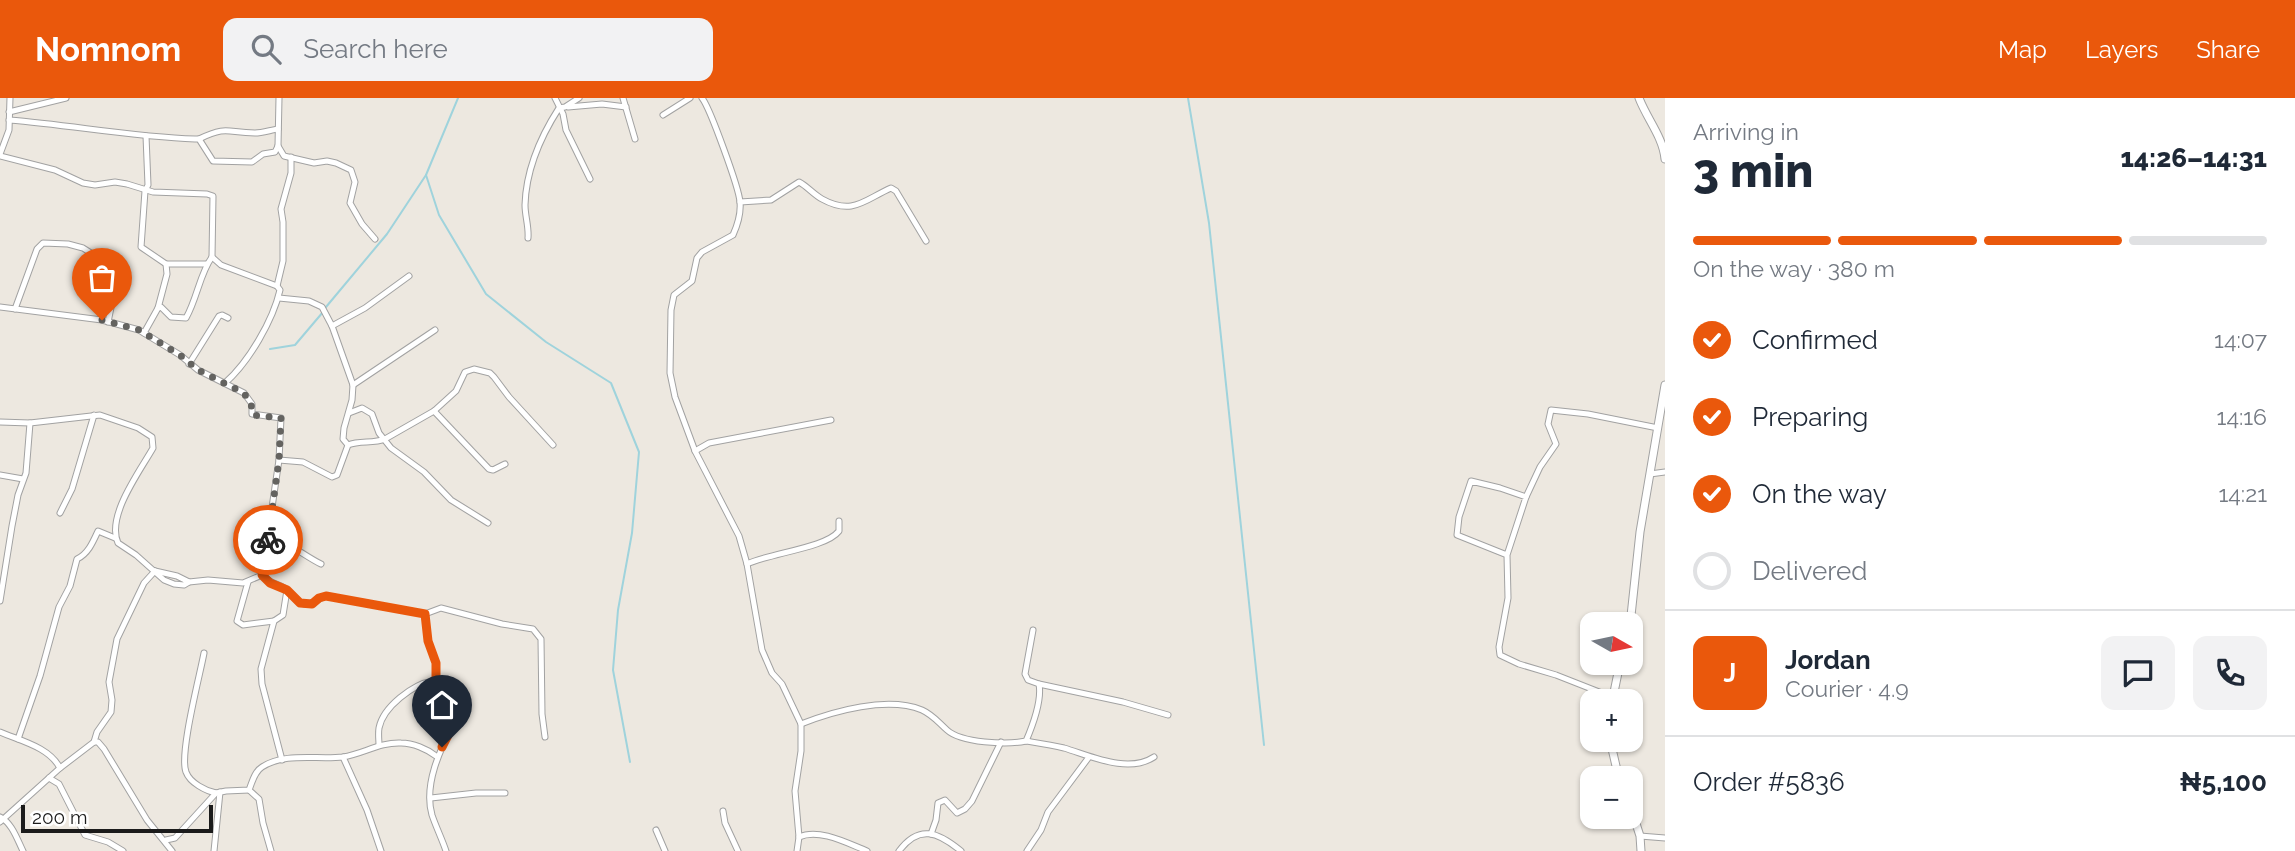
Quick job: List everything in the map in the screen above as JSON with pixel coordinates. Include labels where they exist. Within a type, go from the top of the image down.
[{"type":"street","points":[[10,98],[9,130],[0,155],[55,170],[83,183],[95,185],[115,182],[145,191],[213,196],[212,257],[206,264],[194,303],[186,318],[171,317],[161,307],[158,308]]},
{"type":"street","points":[[9,112],[66,98]]},
{"type":"street","points":[[199,139],[213,161],[252,162],[263,154],[275,152],[278,146],[279,98]]},
{"type":"street","points":[[555,98],[562,107],[566,130],[590,179]]},
{"type":"street","points":[[528,238],[525,206],[529,178],[547,127],[562,107],[579,98]]},
{"type":"street","points":[[623,98],[635,139]]},
{"type":"street","points":[[663,115],[690,98]]},
{"type":"street","points":[[702,98],[719,138],[740,202],[733,234],[702,252],[697,258],[692,281],[674,295],[670,373],[675,397],[695,451],[739,536],[747,564],[762,650],[801,724],[801,751],[795,791],[799,837],[797,851]]},
{"type":"street","points":[[1639,98],[1664,145],[1665,159]]},
{"type":"street","points":[[562,107],[602,104],[626,107]]},
{"type":"street","points":[[9,120],[63,124],[146,136],[199,139],[217,130],[256,134],[278,129]]},
{"type":"street","points":[[0,127],[9,130]]},
{"type":"street","points":[[146,136],[148,185],[145,191],[141,247],[166,264],[206,264]]},
{"type":"street","points":[[278,146],[284,156],[314,163],[327,161],[351,170],[355,182],[350,203],[362,224],[375,239]]},
{"type":"street","points":[[277,286],[283,261],[281,209],[291,173],[291,156]]},
{"type":"street","points":[[740,202],[771,200],[799,182],[824,200],[852,207],[861,205],[891,188],[896,191],[926,242]]},
{"type":"street","points":[[15,309],[37,249],[43,243],[68,244],[83,248],[94,255],[117,258],[108,322]]},
{"type":"street","points":[[212,257],[221,265],[277,286],[280,290],[279,298],[258,341],[225,383]]},
{"type":"street","points":[[144,333],[158,308],[167,274],[166,264]]},
{"type":"street","points":[[332,326],[365,309],[409,276]]},
{"type":"street","points":[[279,298],[309,301],[322,307],[332,326],[353,385],[343,439],[348,445]]},
{"type":"street","points":[[0,307],[128,326],[180,355],[189,364],[221,383],[244,393],[251,404],[252,413],[279,417],[282,420],[279,460],[262,575]]},
{"type":"street","points":[[189,364],[219,316],[228,318]]},
{"type":"street","points":[[353,385],[435,330]]},
{"type":"street","points":[[348,445],[385,439],[434,411],[456,391],[468,369],[490,373],[553,445]]},
{"type":"street","points":[[1631,612],[1640,532],[1665,385]]},
{"type":"street","points":[[349,413],[362,408],[372,414],[379,433],[391,448],[424,472],[451,500],[488,523]]},
{"type":"street","points":[[1590,689],[1500,655],[1508,598],[1507,555],[1526,498],[1540,467],[1556,444],[1548,424],[1551,410],[1588,414],[1658,428]]},
{"type":"street","points":[[434,411],[489,469],[493,470],[505,464]]},
{"type":"street","points":[[60,513],[72,489],[94,415]]},
{"type":"street","points":[[0,422],[30,423],[94,415],[138,428],[152,438],[154,443],[116,515],[115,538]]},
{"type":"street","points":[[695,451],[709,443],[831,420]]},
{"type":"street","points":[[0,601],[12,526],[29,451],[30,423]]},
{"type":"street","points":[[279,460],[303,462],[332,477],[337,475],[348,445]]},
{"type":"street","points":[[1650,474],[1665,472]]},
{"type":"street","points":[[0,475],[23,479]]},
{"type":"street","points":[[1507,555],[1457,536],[1459,517],[1471,481],[1526,498]]},
{"type":"street","points":[[747,564],[773,554],[828,540],[839,531],[839,521]]},
{"type":"street","points":[[18,739],[40,676],[58,607],[71,586],[77,559],[92,545],[98,531],[115,538],[163,580],[174,584],[184,585],[208,580],[248,582],[262,575]]},
{"type":"street","points":[[268,537],[281,541],[321,564]]},
{"type":"street","points":[[23,851],[1,819],[94,742],[96,732],[111,712],[109,682],[117,639],[144,583],[155,571]]},
{"type":"street","points":[[262,575],[270,583],[287,590],[296,600],[305,604],[312,604],[326,596],[425,614],[441,608],[533,629],[541,639],[545,737]]},
{"type":"street","points":[[248,582],[237,621],[243,625],[274,621],[283,615],[287,590]]},
{"type":"street","points":[[425,614],[428,641],[436,663],[436,681]]},
{"type":"street","points":[[274,621],[261,669],[261,684],[282,760]]},
{"type":"street","points":[[1033,630],[1025,674],[1028,680],[1168,715]]},
{"type":"street","points":[[204,653],[190,718],[186,772],[207,791],[218,793],[249,790],[260,799],[271,851]]},
{"type":"street","points":[[379,746],[379,727],[385,713],[396,701],[411,691],[436,681],[456,685],[460,709],[436,756],[431,798],[431,812],[446,851]]},
{"type":"street","points":[[1026,741],[1038,702],[1039,684]]},
{"type":"street","points":[[801,724],[868,705],[896,706],[919,709],[932,715],[948,732],[966,738],[1001,742],[1026,741],[1065,748],[1089,757],[1135,764],[1145,763],[1154,757]]},
{"type":"street","points":[[0,732],[52,756],[60,768]]},
{"type":"street","points":[[94,742],[98,742],[104,749],[147,820],[166,840],[172,851]]},
{"type":"street","points":[[931,834],[938,803],[945,800],[957,813],[965,808],[972,801],[1001,742]]},
{"type":"street","points":[[249,790],[262,766],[282,760],[343,757],[370,751],[379,746],[404,743],[417,746],[436,756]]},
{"type":"street","points":[[343,757],[367,810],[381,851]]},
{"type":"street","points":[[1027,851],[1041,830],[1048,812],[1089,757]]},
{"type":"street","points":[[49,778],[59,784],[85,835],[123,851]]},
{"type":"street","points":[[166,840],[175,838],[218,793]]},
{"type":"street","points":[[214,851],[218,793]]},
{"type":"street","points":[[431,798],[505,793]]},
{"type":"street","points":[[723,811],[733,850]]},
{"type":"street","points":[[1638,829],[1641,851]]},
{"type":"street","points":[[656,830],[665,851]]},
{"type":"street","points":[[799,837],[808,833],[820,834],[866,851]]},
{"type":"street","points":[[899,851],[910,838],[919,833],[931,834],[961,851]]},
{"type":"street","points":[[1640,836],[1665,838]]},
{"type":"waterway","points":[[458,98],[426,175],[439,215],[486,294],[546,342],[611,383],[639,452],[632,533],[618,610],[613,670],[630,762]]},
{"type":"waterway","points":[[1188,98],[1209,223],[1264,745]]},
{"type":"waterway","points":[[326,307],[387,234],[426,175]]},
{"type":"waterway","points":[[270,349],[295,345],[323,312]]},
{"type":"way so far","points":[[102,320],[139,330],[180,355],[198,370],[244,393],[251,404],[253,415],[281,418],[279,460],[268,540]]},
{"type":"route","points":[[268,540],[262,575],[270,583],[287,590],[300,603],[312,604],[326,596],[425,614],[428,641],[436,663],[436,681],[456,685],[460,701],[460,709],[442,747]]}]
